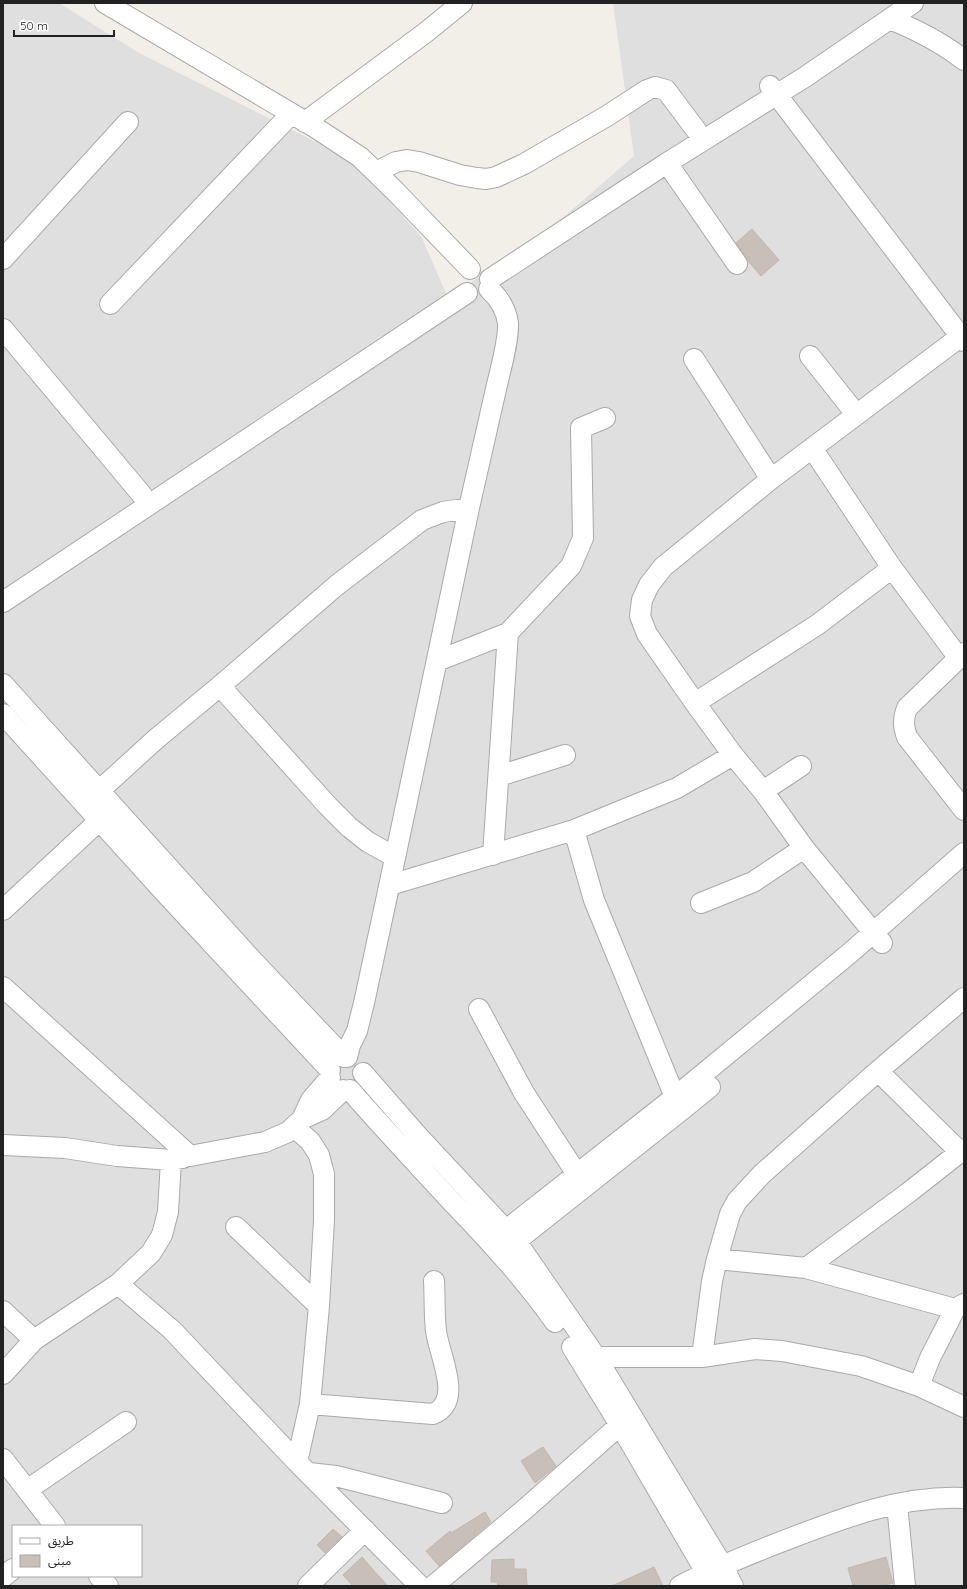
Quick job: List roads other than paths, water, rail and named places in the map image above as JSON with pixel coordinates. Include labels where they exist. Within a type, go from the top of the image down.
[{"type":"street","points":[[105,3],[324,133],[360,156],[475,280]]},
{"type":"street","points":[[110,304],[298,118],[425,33],[462,3]]},
{"type":"street","points":[[3,586],[220,442],[475,280],[667,164],[890,11],[913,3]]},
{"type":"street","points":[[890,11],[964,60]]},
{"type":"street","points":[[376,172],[396,162],[407,160],[419,162],[460,175],[486,179],[496,178],[524,164],[607,116],[647,90],[655,87],[666,90],[696,130]]},
{"type":"street","points":[[3,602],[696,130],[773,90]]},
{"type":"street","points":[[773,90],[962,339],[856,414],[771,479],[663,568],[649,584],[642,600],[640,616],[647,634],[733,755],[764,791],[804,848],[878,938]]},
{"type":"street","points":[[3,259],[128,122]]},
{"type":"street","points":[[3,1145],[65,1148],[117,1156],[170,1160],[265,1142],[288,1132],[298,1123],[322,1110],[360,1047],[358,1031],[469,508],[499,376],[508,324],[504,309],[496,296],[475,280],[351,164],[324,133]]},
{"type":"street","points":[[667,164],[737,264]]},
{"type":"street","points":[[6,339],[142,495]]},
{"type":"street","points":[[810,356],[856,414]]},
{"type":"street","points":[[694,360],[771,479]]},
{"type":"street","points":[[437,661],[508,633],[571,566],[583,538],[581,428],[604,418]]},
{"type":"street","points":[[812,448],[892,568],[961,655],[907,708],[903,719],[903,727],[913,746],[964,810]]},
{"type":"street","points":[[100,790],[156,739],[337,585],[422,520],[443,512],[469,508]]},
{"type":"street","points":[[695,703],[817,625],[892,568]]},
{"type":"street","points":[[493,855],[508,633]]},
{"type":"street","points":[[3,684],[253,961],[346,1072],[384,1130],[495,1248],[543,1304],[581,1359],[620,1425],[714,1574],[733,1586]]},
{"type":"street","points":[[220,686],[328,806],[349,827],[368,842],[395,857]]},
{"type":"street","points":[[3,714],[167,895],[346,1072],[418,1136],[511,1236],[596,1357],[714,1574]]},
{"type":"street","points":[[499,776],[564,754]]},
{"type":"street","points":[[390,885],[574,830],[677,788],[733,755]]},
{"type":"street","points":[[764,791],[801,766]]},
{"type":"street","points":[[3,910],[100,820]]},
{"type":"street","points":[[574,830],[594,900],[679,1103]]},
{"type":"street","points":[[701,903],[753,882],[804,848]]},
{"type":"street","points":[[878,938],[964,853]]},
{"type":"street","points":[[495,1248],[679,1103],[964,867]]},
{"type":"street","points":[[3,987],[190,1156]]},
{"type":"street","points":[[702,1357],[712,1281],[717,1259],[730,1214],[745,1192],[762,1174],[878,1071],[964,998]]},
{"type":"street","points":[[479,1009],[524,1092],[581,1180]]},
{"type":"street","points":[[806,1268],[962,1151],[878,1071]]},
{"type":"street","points":[[298,1123],[319,1155],[324,1174],[324,1220],[319,1306],[303,1467]]},
{"type":"street","points":[[3,1374],[34,1340],[118,1284],[151,1254],[162,1235],[168,1212],[170,1160]]},
{"type":"street","points":[[236,1227],[319,1306]]},
{"type":"street","points":[[717,1259],[806,1268],[960,1307],[930,1358],[919,1386]]},
{"type":"street","points":[[310,1404],[433,1414],[439,1412],[446,1406],[449,1394],[446,1372],[436,1331],[434,1281]]},
{"type":"street","points":[[118,1284],[172,1330],[303,1467],[420,1586]]},
{"type":"street","points":[[3,1311],[34,1340]]},
{"type":"street","points":[[596,1357],[702,1357],[755,1349],[782,1351],[861,1366],[919,1386],[964,1407]]},
{"type":"street","points":[[27,1490],[126,1422]]},
{"type":"street","points":[[433,1586],[525,1509],[620,1425]]},
{"type":"street","points":[[3,1459],[54,1525]]},
{"type":"street","points":[[303,1467],[442,1503]]},
{"type":"street","points":[[680,1586],[714,1574],[840,1519],[897,1504],[925,1499],[964,1498]]},
{"type":"street","points":[[897,1504],[905,1586]]},
{"type":"street","points":[[308,1586],[365,1530]]},
{"type":"street","points":[[3,1577],[12,1570]]},
{"type":"street","points":[[100,1577],[108,1586]]}]
